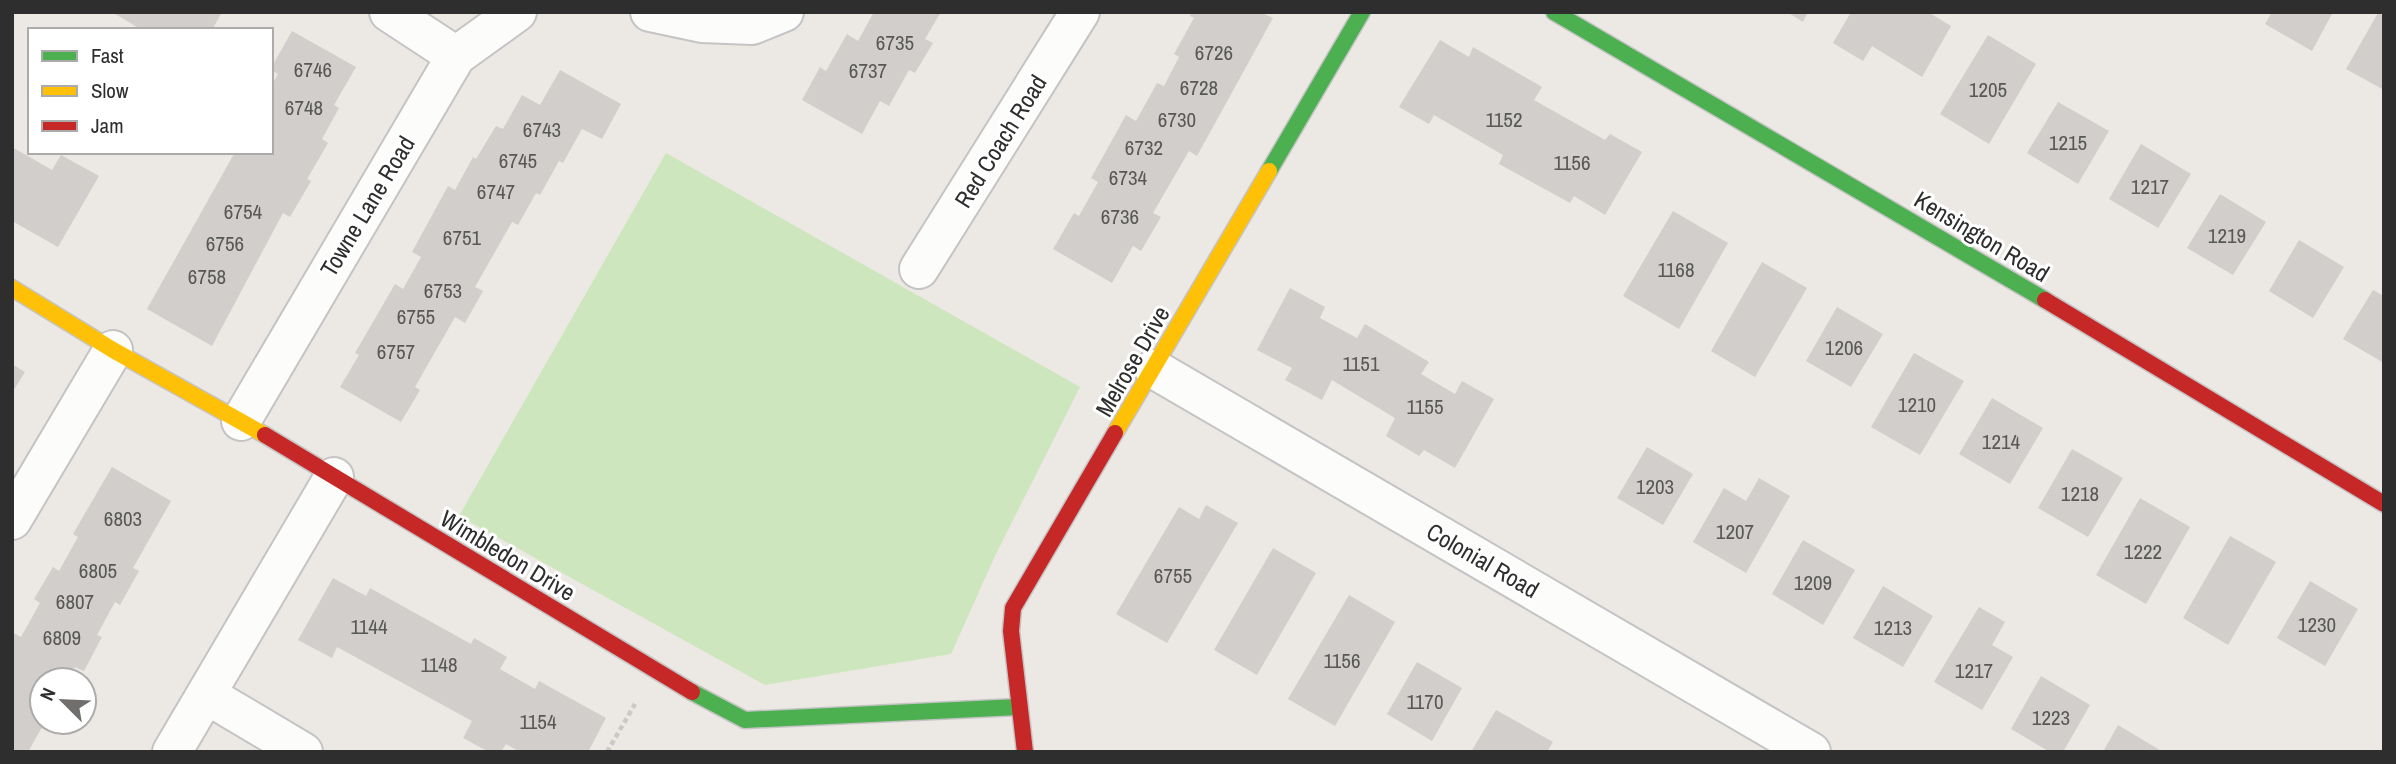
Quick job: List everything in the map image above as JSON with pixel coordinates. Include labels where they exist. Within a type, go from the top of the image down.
[{"type":"street","points":[[389,12],[456,56]]},
{"type":"street","name":"Towne Lane Road","points":[[240,421],[456,56],[517,12]]},
{"type":"street","points":[[650,12],[702,23],[752,25],[784,12]]},
{"type":"street","name":"Red Coach Road","points":[[919,269],[1080,12]]},
{"type":"street","name":"Melrose Drive","points":[[1025,752],[1011,631],[1013,608],[1362,12]]},
{"type":"street","name":"Kensington Road","points":[[1554,12],[1875,198],[2384,504]]},
{"type":"street","name":"Wimbledon Drive","points":[[12,288],[113,350],[240,421],[655,670],[745,720],[1019,707]]},
{"type":"street","points":[[12,520],[113,350]]},
{"type":"street","name":"Colonial Road","points":[[1154,369],[1811,752]]},
{"type":"street","points":[[172,752],[334,477]]},
{"type":"street","points":[[207,695],[303,752]]},
{"type":"path","points":[[607,752],[655,670]]},
{"type":"green space","points":[[666,153],[1080,387],[995,556],[951,654],[765,685],[459,516]]},
{"type":"building","points":[[112,12],[222,12],[213,28],[139,28]]},
{"type":"building","points":[[874,12],[941,12],[925,39],[933,43],[915,73],[909,70],[889,106],[880,101],[862,134],[802,100],[820,67],[826,71],[847,34],[858,41]]},
{"type":"building","points":[[1192,12],[1265,12],[1264,14],[1273,18],[1197,156],[1189,151],[1153,213],[1161,217],[1141,251],[1133,246],[1112,283],[1053,249],[1074,213],[1079,216],[1098,182],[1091,178],[1126,115],[1136,121],[1157,83],[1164,86],[1179,57],[1174,54],[1194,18],[1190,16]]},
{"type":"building","points":[[1787,12],[1808,12],[1803,22]]},
{"type":"building","points":[[1851,12],[1928,12],[1951,26],[1922,77],[1872,46],[1863,61],[1833,43]]},
{"type":"building","points":[[2272,12],[2333,12],[2312,51],[2265,24]]},
{"type":"building","points":[[2378,13],[2384,16],[2384,90],[2346,69]]},
{"type":"building","points":[[292,31],[356,67],[334,105],[339,108],[322,139],[328,143],[307,179],[311,181],[290,217],[283,213],[212,346],[147,309],[234,154],[273,154],[273,83],[278,74],[273,71],[273,64]]},
{"type":"building","points":[[1988,35],[2036,64],[1989,144],[1940,114]]},
{"type":"building","points":[[1440,40],[1469,57],[1473,47],[1542,87],[1534,100],[1605,140],[1610,134],[1642,152],[1605,215],[1574,196],[1570,203],[1499,164],[1503,155],[1434,115],[1429,124],[1399,107]]},
{"type":"building","points":[[560,70],[621,104],[602,139],[582,129],[563,163],[559,161],[540,195],[536,193],[518,225],[512,222],[475,287],[483,291],[465,323],[455,317],[415,387],[420,390],[401,422],[340,387],[359,355],[355,353],[395,284],[403,289],[421,257],[412,252],[448,186],[455,190],[473,157],[476,159],[496,126],[503,129],[522,95],[540,105]]},
{"type":"building","points":[[2058,102],[2109,131],[2078,184],[2027,153]]},
{"type":"building","points":[[2141,144],[2191,174],[2158,228],[2109,199]]},
{"type":"building","points":[[12,147],[52,170],[61,155],[99,176],[58,247],[12,221]]},
{"type":"building","points":[[2220,194],[2266,222],[2233,275],[2187,248]]},
{"type":"building","points":[[1673,211],[1728,243],[1679,329],[1623,296]]},
{"type":"building","points":[[2299,240],[2344,267],[2313,318],[2269,291]]},
{"type":"building","points":[[1762,262],[1807,288],[1755,377],[1711,351]]},
{"type":"building","points":[[1290,288],[1325,307],[1320,318],[1357,338],[1365,324],[1429,362],[1421,374],[1455,394],[1462,381],[1494,399],[1455,468],[1424,450],[1419,456],[1386,436],[1395,418],[1332,380],[1322,400],[1285,380],[1292,368],[1257,350]]},
{"type":"building","points":[[2373,290],[2384,296],[2384,363],[2343,339]]},
{"type":"building","points":[[1837,307],[1883,334],[1851,387],[1806,361]]},
{"type":"building","points":[[1914,353],[1964,381],[1920,455],[1871,427]]},
{"type":"building","points":[[12,364],[25,372],[12,393]]},
{"type":"building","points":[[1992,398],[2043,428],[2010,484],[1959,454]]},
{"type":"building","points":[[1647,447],[1693,474],[1663,525],[1617,498]]},
{"type":"building","points":[[2072,449],[2123,478],[2088,537],[2038,508]]},
{"type":"building","points":[[112,467],[171,501],[133,568],[139,571],[120,605],[115,602],[97,635],[102,637],[87,666],[28,666],[28,736],[37,736],[28,752],[12,752],[12,632],[21,637],[40,603],[34,599],[53,567],[59,571],[78,537],[73,534]]},
{"type":"building","points":[[1759,478],[1790,496],[1746,573],[1693,542],[1724,488],[1746,501]]},
{"type":"building","points":[[2140,498],[2190,527],[2146,604],[2096,575]]},
{"type":"building","points":[[1206,505],[1238,523],[1167,643],[1116,614],[1179,507],[1199,519]]},
{"type":"building","points":[[2230,536],[2276,562],[2228,645],[2183,618]]},
{"type":"building","points":[[1803,540],[1855,570],[1823,625],[1772,594]]},
{"type":"building","points":[[1273,548],[1316,573],[1257,675],[1214,650]]},
{"type":"building","points":[[333,578],[366,596],[370,588],[471,644],[474,638],[507,657],[500,669],[535,689],[539,681],[606,718],[588,752],[520,752],[506,744],[501,752],[489,752],[463,738],[472,721],[337,647],[332,658],[298,640]]},
{"type":"building","points":[[2310,581],[2358,609],[2325,666],[2277,638]]},
{"type":"building","points":[[1883,586],[1933,616],[1903,667],[1853,638]]},
{"type":"building","points":[[1349,595],[1395,622],[1335,726],[1288,699]]},
{"type":"building","points":[[1979,607],[2005,622],[1992,645],[2013,657],[1982,710],[1934,682]]},
{"type":"building","points":[[1417,662],[1462,688],[1432,741],[1387,714]]},
{"type":"building","points":[[2041,676],[2090,705],[2063,752],[2050,752],[2011,729]]},
{"type":"building","points":[[1496,710],[1553,742],[1547,752],[1471,752]]},
{"type":"building","points":[[2118,725],[2163,752],[2103,752]]},
{"type":"traffic: fast","points":[[1269,171],[1362,12]]},
{"type":"traffic: fast","points":[[1554,12],[2045,300]]},
{"type":"traffic: fast","points":[[692,692],[745,720],[1019,707]]},
{"type":"traffic: slow","points":[[1115,433],[1269,171]]},
{"type":"traffic: slow","points":[[12,288],[113,350],[265,435]]},
{"type":"traffic: jam","points":[[2045,300],[2384,504]]},
{"type":"traffic: jam","points":[[1025,752],[1011,631],[1013,608],[1115,433]]},
{"type":"traffic: jam","points":[[265,435],[692,692]]}]
